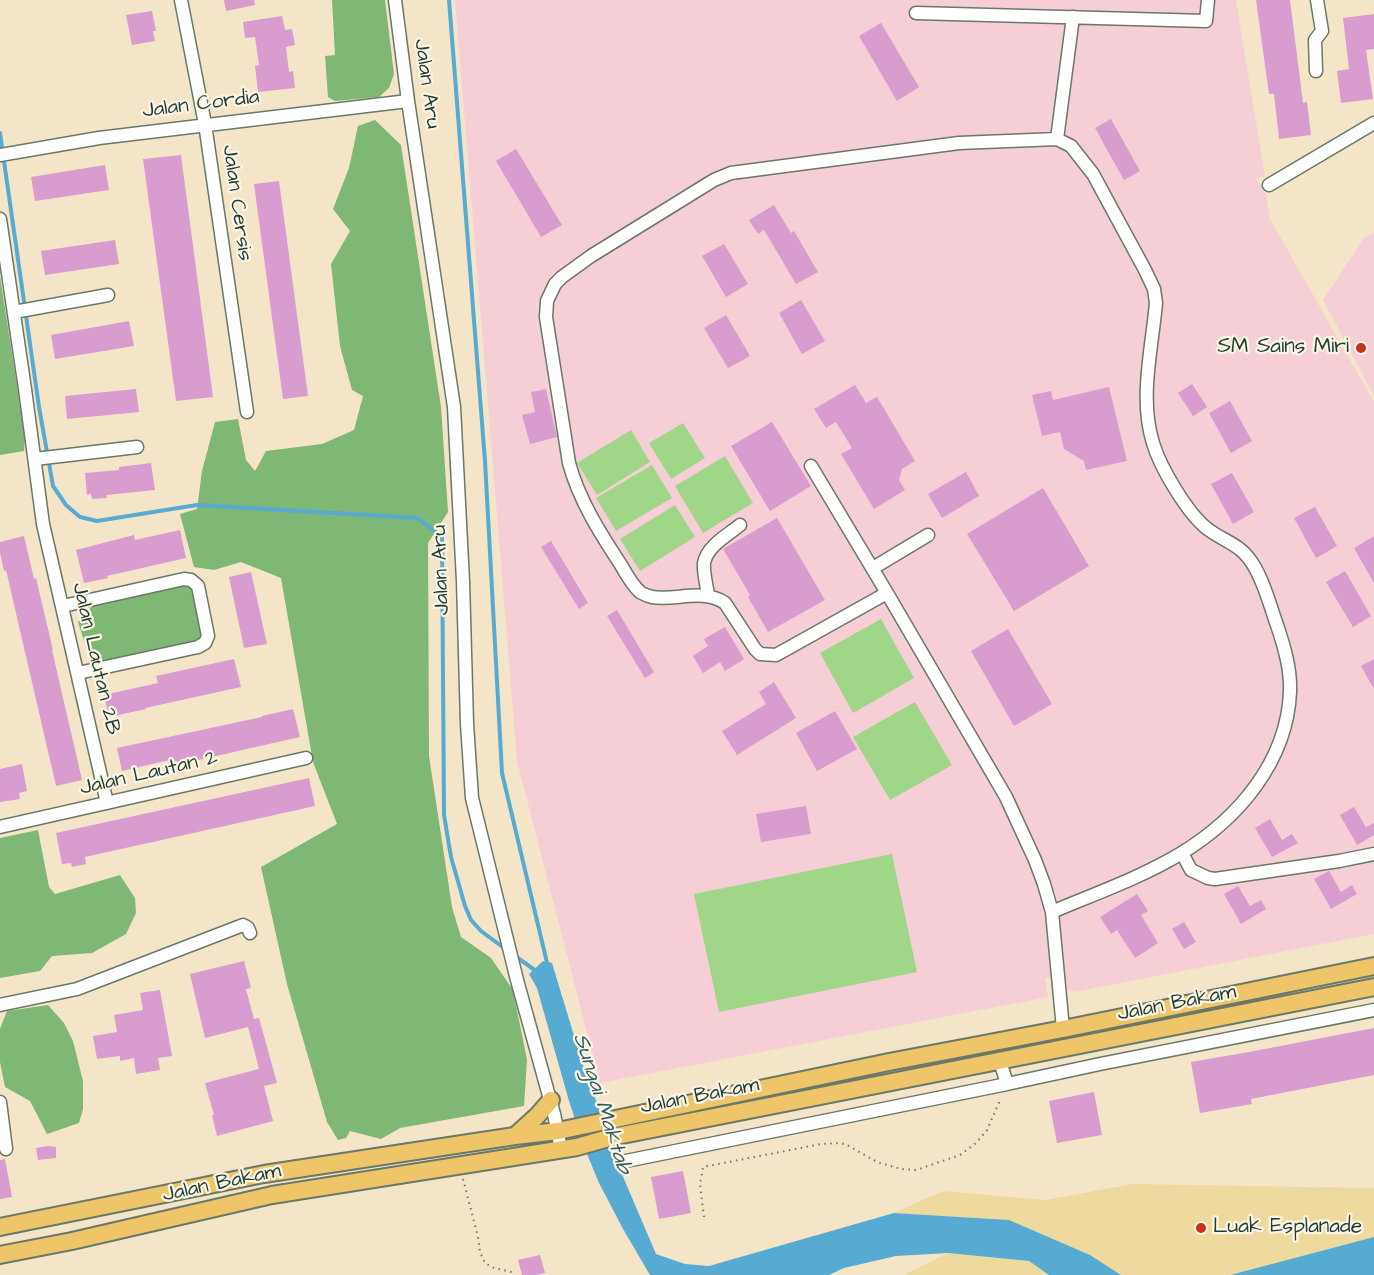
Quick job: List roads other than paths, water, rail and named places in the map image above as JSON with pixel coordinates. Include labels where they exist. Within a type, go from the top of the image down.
[{"type":"main road","name":"Jalan Bakam","points":[[0,1228],[264,1174],[561,1130],[1374,966]]},
{"type":"main road","name":"Jalan Bakam","points":[[0,1255],[273,1196],[569,1148],[612,1137],[1374,987]]},
{"type":"main road","points":[[1027,1056],[1036,1048],[1057,1038],[1063,1029]]},
{"type":"main road","points":[[515,1136],[551,1100]]},
{"type":"main road","points":[[0,1228],[60,1219],[69,1227],[72,1240]]},
{"type":"street","name":"Jalan Cersis","points":[[181,0],[205,124],[247,412]]},
{"type":"street","name":"Jalan Aru","points":[[395,0],[454,406],[472,798],[507,940],[551,1100],[569,1148]]},
{"type":"street","points":[[916,13],[1206,21],[1208,0]]},
{"type":"street","points":[[1316,71],[1315,40],[1322,31],[1317,0]]},
{"type":"street","points":[[1057,139],[1073,17]]},
{"type":"street","name":"Jalan Cordia","points":[[0,155],[99,138],[408,101]]},
{"type":"street","points":[[1269,185],[1374,123]]},
{"type":"street","points":[[887,593],[776,656],[760,654],[754,650],[725,603],[708,596],[653,597],[640,593],[616,558],[574,483],[568,463],[546,317],[547,301],[555,284],[591,256],[714,180],[731,173],[959,143],[1057,139],[1071,146],[1093,174],[1146,270],[1154,289],[1156,303],[1146,406],[1153,446],[1180,496],[1197,520],[1208,530],[1245,553],[1255,567],[1286,653],[1290,690],[1286,724],[1275,756],[1254,790],[1224,821],[1182,853],[1145,872],[1052,912]]},
{"type":"street","points":[[0,219],[44,458],[137,447]]},
{"type":"street","points":[[17,311],[108,295]]},
{"type":"street","name":"Jalan Lautan 2B","points":[[44,458],[43,524],[107,803]]},
{"type":"street","points":[[811,466],[1006,797],[1035,860],[1052,912],[1063,1029]]},
{"type":"street","points":[[708,596],[704,563],[708,554],[717,543],[740,525]]},
{"type":"street","points":[[873,568],[928,535]]},
{"type":"street","points":[[63,606],[184,579],[191,580],[198,586],[208,636],[205,643],[198,647],[78,673]]},
{"type":"street","name":"Jalan Lautan 2","points":[[0,827],[306,758]]},
{"type":"street","points":[[1182,853],[1191,870],[1208,879],[1340,861],[1374,854]]},
{"type":"street","points":[[0,1005],[77,989],[243,925],[250,933]]},
{"type":"street","points":[[621,1162],[1374,1010]]},
{"type":"street","points":[[1095,1043],[1100,1064]]},
{"type":"street","points":[[1000,1061],[1007,1084]]},
{"type":"street","points":[[0,1102],[6,1149]]},
{"type":"water","points":[[543,961],[552,963],[613,1157],[656,1254],[685,1264],[709,1266],[894,1213],[1009,1220],[1090,1255],[1121,1275],[1049,1275],[1029,1261],[948,1253],[896,1256],[844,1268],[829,1275],[650,1275],[599,1183],[587,1154],[569,1101],[537,988],[529,974]]},
{"type":"water","points":[[1374,1237],[1374,1275],[1230,1275]]},
{"type":"waterway","points":[[449,0],[485,461],[502,773],[548,967]]},
{"type":"waterway","points":[[0,133],[39,407],[53,486],[66,505],[80,517],[97,521],[197,505],[417,518],[442,536],[444,815],[451,857],[471,920],[481,931],[504,948]]},
{"type":"waterway","points":[[515,956],[536,971]]},
{"type":"place","name":"SM Sains Miri","points":[[1361,348]]},
{"type":"place","name":"Luak Esplanade","points":[[1201,1228]]},
{"type":"water label","name":"Sungai Maktab","points":[[601,1104]]}]
